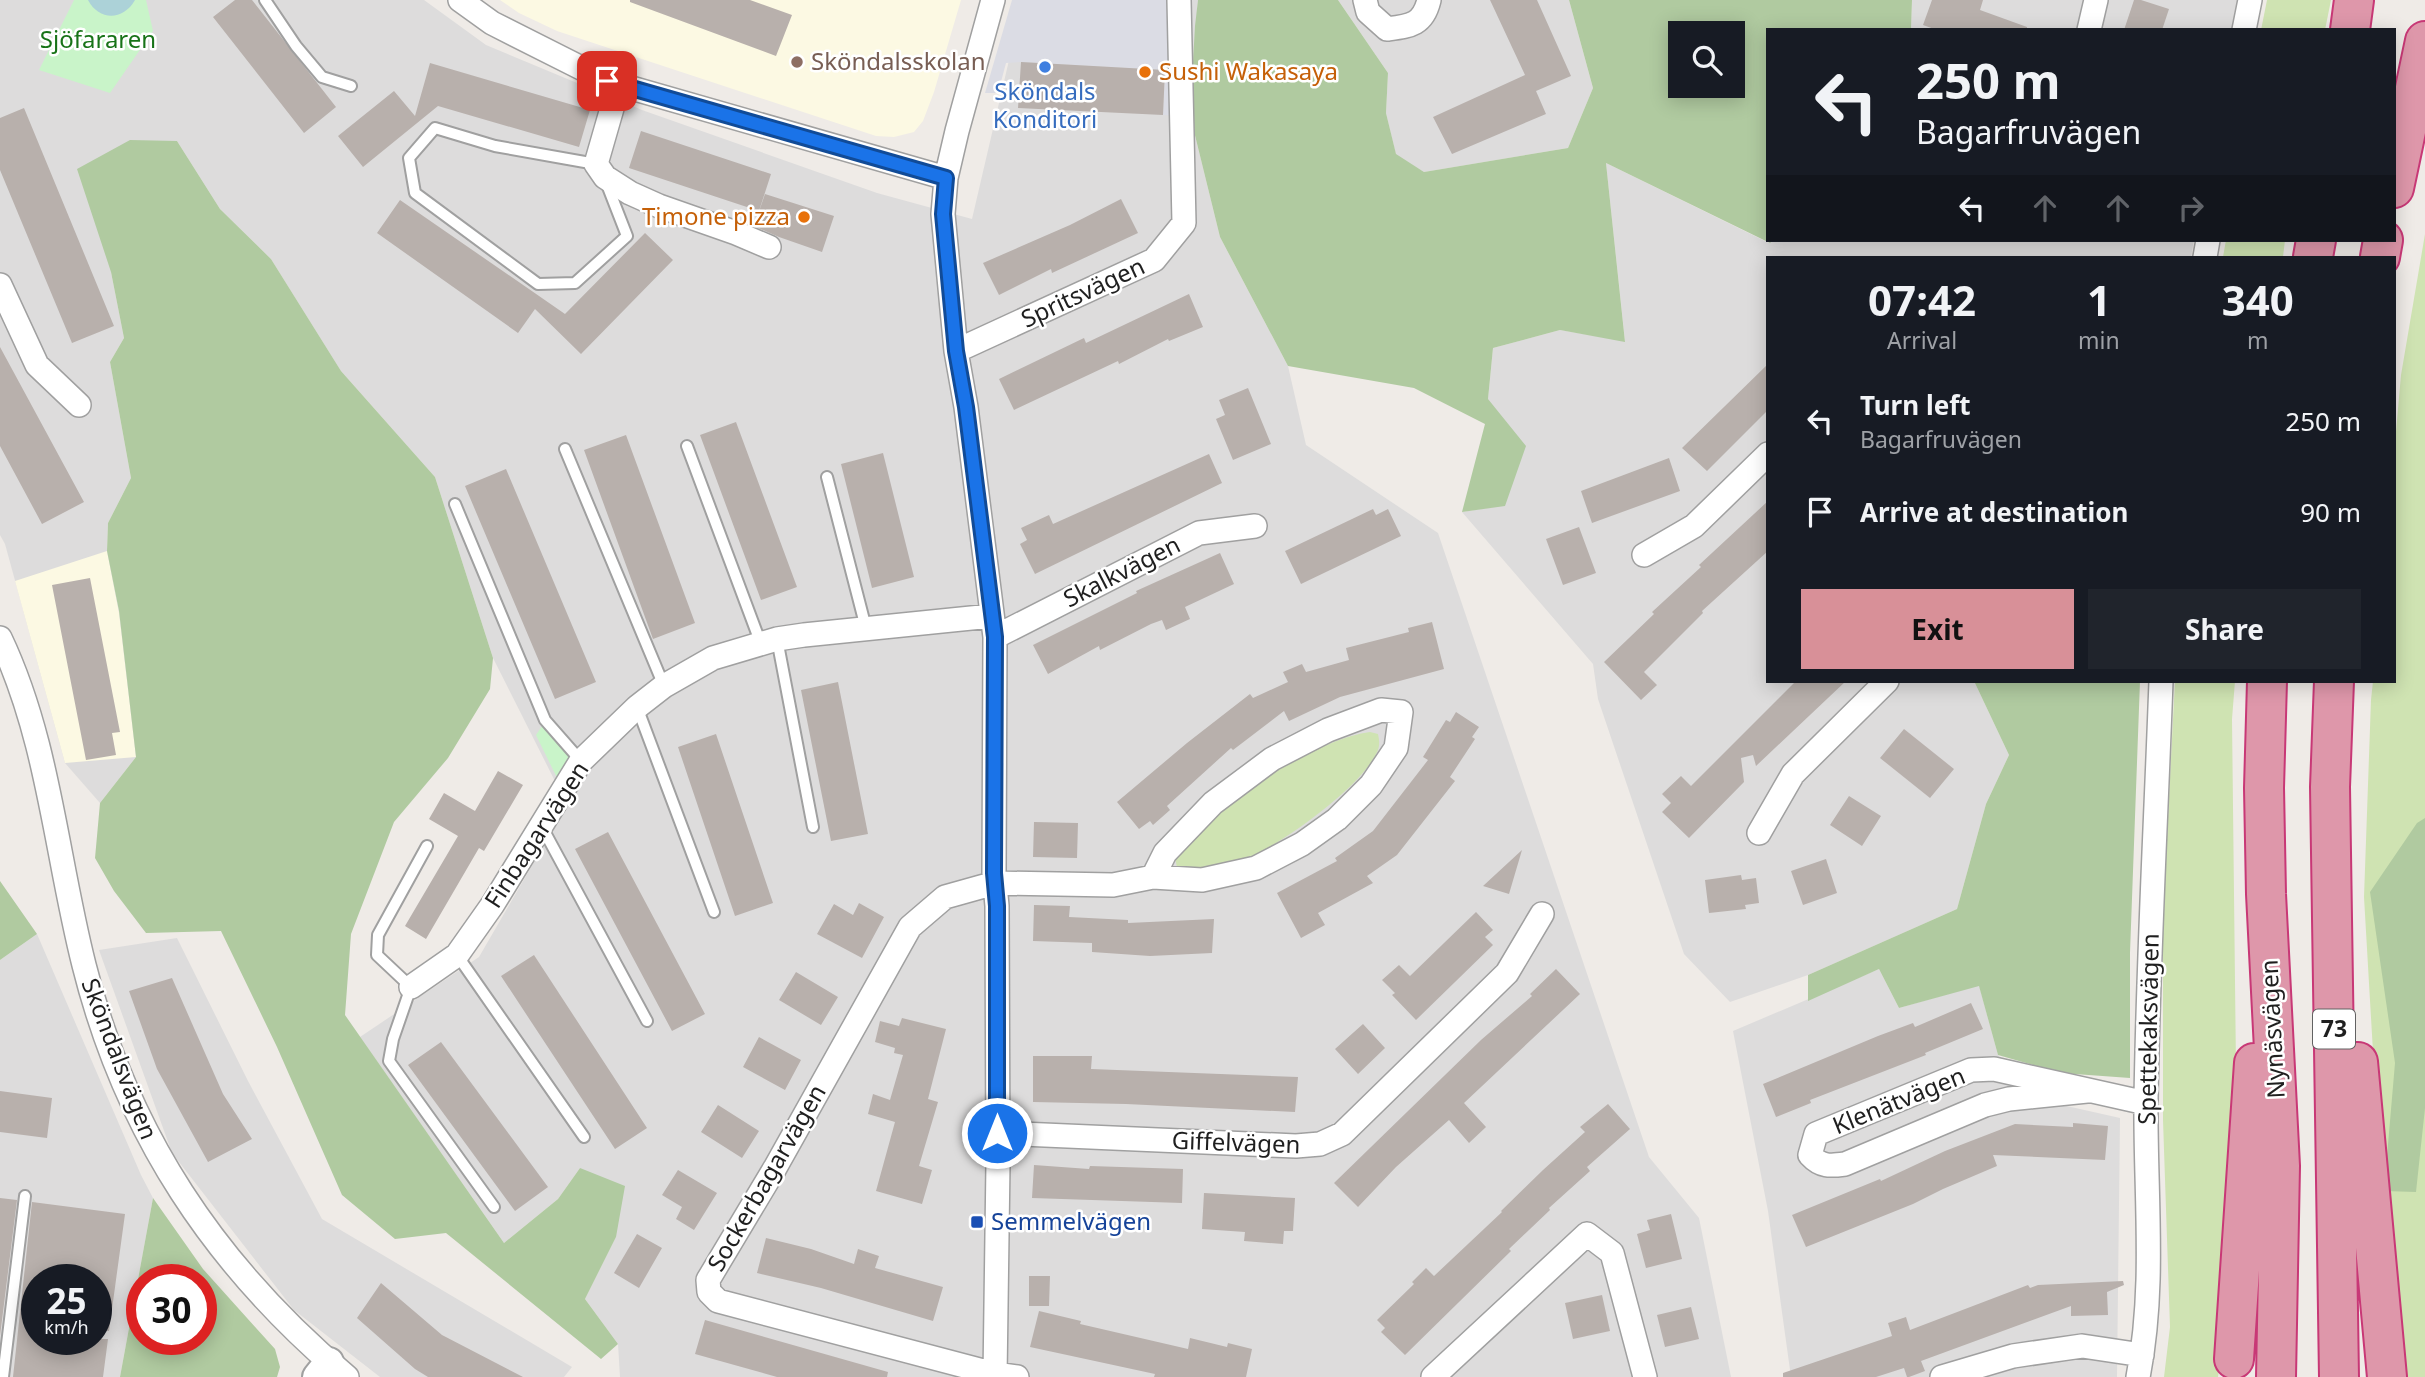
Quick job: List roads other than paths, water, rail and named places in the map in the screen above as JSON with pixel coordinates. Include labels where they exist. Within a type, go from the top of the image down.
[{"type":"highway","points":[[2350,28],[2354,0]]},
{"type":"highway","points":[[2396,179],[2425,41]]},
{"type":"highway","name":"Nynäsvägen","points":[[2267,683],[2264,788],[2266,894],[2280,1167],[2276,1377]]},
{"type":"highway","name":"73","points":[[2334,683],[2330,787],[2339,1377]]},
{"type":"highway","points":[[2234,1359],[2266,894]]},
{"type":"highway","points":[[2333,927],[2352,1000],[2387,1377]]},
{"type":"street","points":[[460,0],[492,23],[607,81],[946,178]]},
{"type":"street","points":[[993,0],[946,178],[943,214],[956,351],[966,407],[993,627],[1002,1376]]},
{"type":"street","name":"Spritsvägen","points":[[956,351],[1154,260],[1184,223],[1179,0]]},
{"type":"street","points":[[1365,0],[1368,12],[1387,29],[1413,24],[1426,14],[1429,0]]},
{"type":"street","points":[[2089,28],[2096,0]]},
{"type":"street","points":[[2244,28],[2250,0]]},
{"type":"street","points":[[619,84],[600,171],[630,193],[769,247]]},
{"type":"street","points":[[0,285],[37,365],[79,405]]},
{"type":"street","points":[[1644,555],[1694,526],[1766,456]]},
{"type":"street","name":"Skalkvägen","points":[[993,627],[1199,533],[1255,526]]},
{"type":"street","name":"Finbagarvägen","points":[[411,987],[457,955],[493,904],[581,761],[637,707],[664,686],[713,658],[769,642],[866,628],[993,627]]},
{"type":"street","name":"Sköndalsvägen","points":[[0,638],[15,669],[29,710],[56,823],[83,964],[118,1068],[150,1142],[177,1187],[240,1272],[331,1372]]},
{"type":"street","points":[[1759,833],[1793,774],[1885,683]]},
{"type":"street","name":"Spettekaksvägen","points":[[2140,1366],[2148,1270],[2146,1103],[2161,683]]},
{"type":"street","points":[[995,883],[1113,885],[1153,877],[1202,880],[1256,868],[1302,844],[1337,819],[1371,785],[1396,748],[1401,712],[1381,710],[1328,730],[1272,759],[1213,803],[1165,853],[1153,877]]},
{"type":"street","name":"Sockerbagarvägen","points":[[995,883],[945,897],[910,927],[775,1168],[708,1280],[709,1292],[718,1301],[1002,1376]]},
{"type":"street","name":"Giffelvägen","points":[[997,1133],[1296,1146],[1320,1144],[1342,1135],[1507,973],[1542,914]]},
{"type":"street","name":"Klenätvägen","points":[[2087,1091],[2009,1099],[1985,1105],[1845,1164],[1818,1164],[1810,1155],[1816,1134],[1970,1070],[1994,1069],[2146,1103]]},
{"type":"street","points":[[1433,1377],[1587,1234],[1612,1253],[1645,1377]]},
{"type":"street","points":[[1942,1377],[2013,1356],[2082,1346],[2140,1366]]},
{"type":"lane","points":[[265,0],[296,46],[322,77],[351,86]]},
{"type":"lane","points":[[435,128],[495,146],[600,171],[627,236],[575,282],[538,284],[415,193],[409,158],[435,128]]},
{"type":"lane","points":[[687,446],[769,642],[813,827]]},
{"type":"lane","points":[[565,449],[664,686]]},
{"type":"lane","points":[[827,477],[866,628]]},
{"type":"lane","points":[[455,504],[545,720],[581,761]]},
{"type":"lane","points":[[637,707],[714,912]]},
{"type":"lane","points":[[542,827],[647,1021]]},
{"type":"lane","points":[[427,846],[378,935],[377,955],[411,987],[393,1039],[390,1061],[494,1207]]},
{"type":"lane","points":[[457,955],[584,1137]]},
{"type":"lane","points":[[3,1377],[25,1196]]},
{"type":"water","points":[[88,0],[135,0],[124,12],[111,16],[98,12]]},
{"type":"place","name":"Sköndalsskolan","points":[[797,62]]},
{"type":"place","name":"Sköndals Konditori","points":[[1045,67]]},
{"type":"place","name":"Sushi Wakasaya","points":[[1145,72]]},
{"type":"place","name":"Timone pizza","points":[[804,217]]},
{"type":"place","name":"Semmelvägen","points":[[977,1222]]},
{"type":"park label","name":"Sjöfararen","points":[[98,40]]}]
